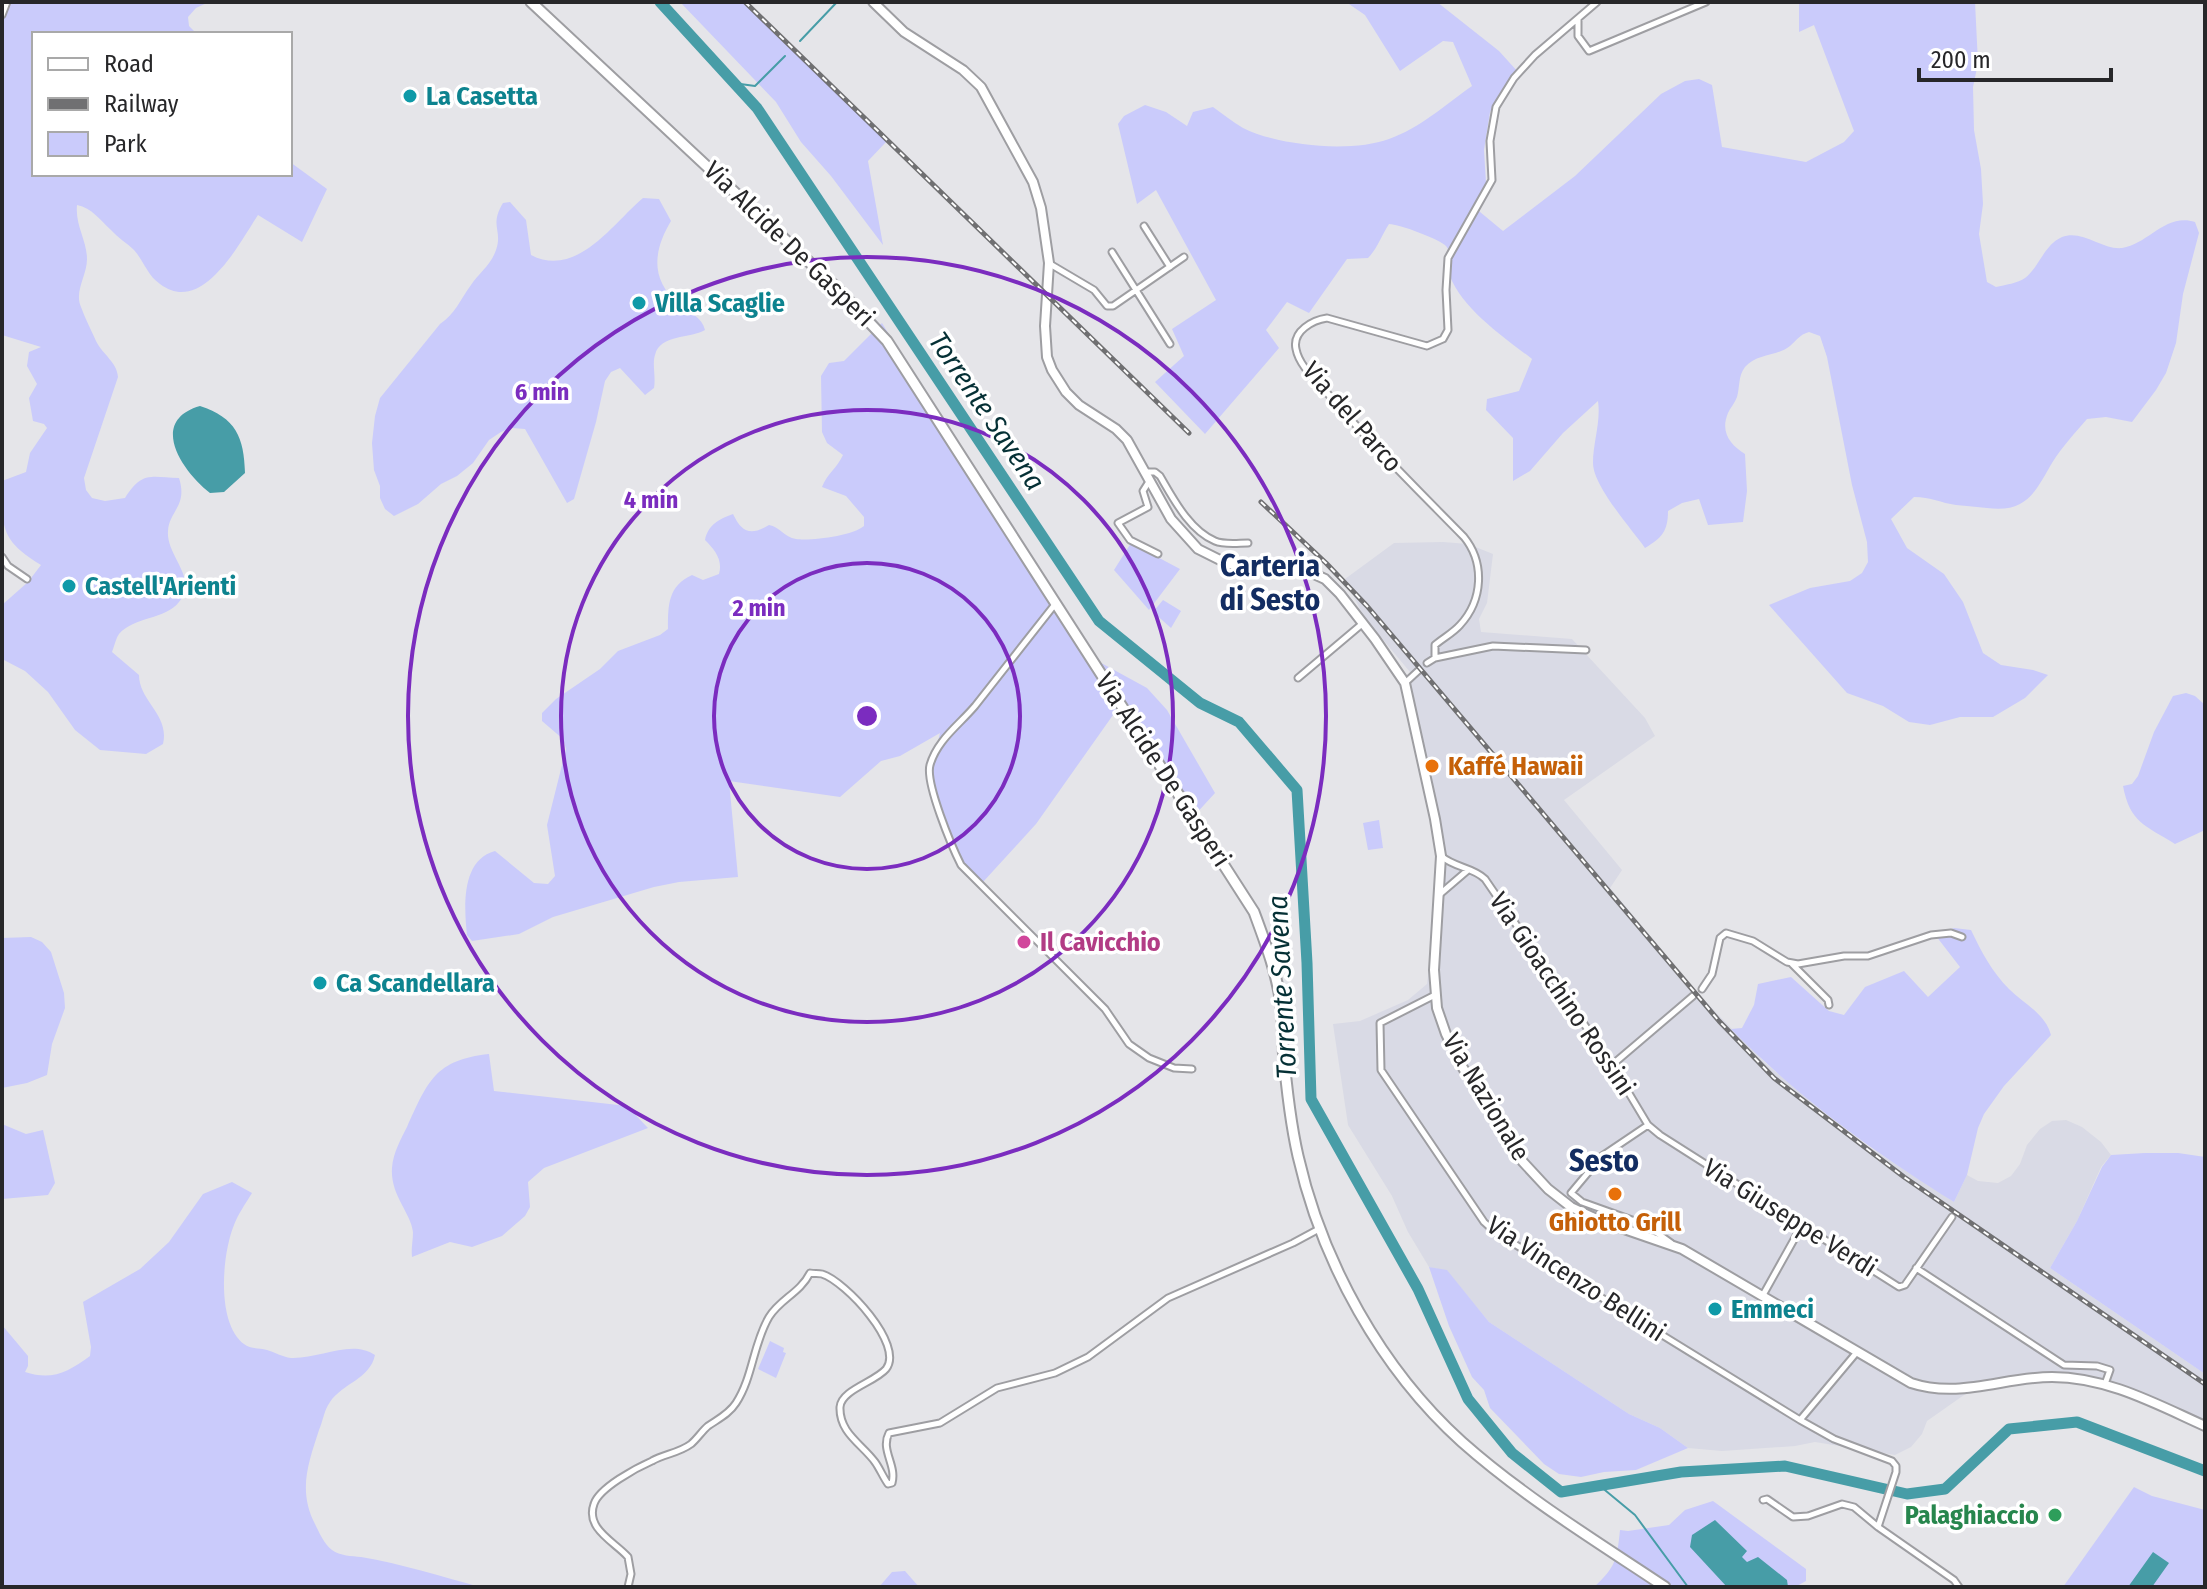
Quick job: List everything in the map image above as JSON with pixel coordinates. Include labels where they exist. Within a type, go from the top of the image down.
[{"type":"main road","name":"Via Alcide De Gasperi","points":[[531,2],[867,317],[910,376],[1254,912],[1268,949],[1281,1001],[1283,1047],[1298,1155],[1320,1229],[1351,1297],[1389,1358],[1425,1404],[1502,1476],[1665,1587]]},
{"type":"main road","name":"Via Nazionale","points":[[873,2],[904,32],[963,70],[981,87],[1033,182],[1041,208],[1049,263],[1045,326],[1047,357],[1052,370],[1074,401],[1127,440],[1176,526],[1206,555],[1228,564],[1292,567],[1309,571],[1333,586],[1405,683],[1441,856],[1434,970],[1435,995],[1446,1034],[1500,1129],[1523,1162],[1548,1189],[1581,1213],[1672,1244],[1911,1383],[1928,1389],[1968,1389],[2042,1377],[2081,1379],[2105,1384],[2205,1426]]},
{"type":"street","points":[[2,15],[7,2]]},
{"type":"street","name":"Via del Parco","points":[[1427,663],[1435,658],[1435,645],[1462,623],[1473,604],[1479,577],[1475,553],[1464,537],[1374,446],[1309,372],[1296,351],[1296,342],[1305,327],[1327,318],[1420,344],[1435,344],[1443,339],[1448,330],[1448,258],[1492,180],[1490,141],[1496,107],[1514,78],[1535,55],[1597,2]]},
{"type":"street","points":[[1578,18],[1578,36],[1589,51],[1706,2]]},
{"type":"street","points":[[1144,226],[1170,267]]},
{"type":"street","points":[[1112,252],[1170,344]]},
{"type":"street","points":[[1049,263],[1094,290],[1107,306],[1113,306],[1184,257]]},
{"type":"street","points":[[1149,476],[1143,491],[1148,507],[1118,523],[1130,540],[1158,554]]},
{"type":"street","name":"Via Nazionale","points":[[1149,476],[1160,476],[1185,515],[1208,536],[1220,542],[1248,543]]},
{"type":"street","points":[[2,557],[8,566],[27,579]]},
{"type":"street","points":[[1056,603],[973,709],[941,742],[929,768],[937,804],[961,865],[1105,1009],[1129,1044],[1149,1058],[1174,1068],[1192,1069]]},
{"type":"street","points":[[1298,678],[1363,623]]},
{"type":"street","points":[[1435,658],[1480,647],[1505,645],[1586,650]]},
{"type":"street","points":[[1405,683],[1418,671]]},
{"type":"street","name":"Via Gioacchino Rossini","points":[[1441,856],[1458,867],[1477,872],[1485,879],[1612,1065],[1648,1125]]},
{"type":"street","points":[[1441,875],[1458,867]]},
{"type":"street","name":"Via Gioacchino Rossini","points":[[1440,894],[1469,870]]},
{"type":"street","name":"Via Gioacchino Rossini","points":[[1441,875],[1460,876]]},
{"type":"street","points":[[1702,989],[1710,980],[1720,938],[1726,933],[1765,947],[1791,964],[1828,1000],[1829,1005]]},
{"type":"street","points":[[1791,964],[1844,956],[1868,956],[1931,935],[1951,933],[1962,937]]},
{"type":"street","name":"Via Vincenzo Bellini","points":[[1435,995],[1380,1023],[1381,1070],[1484,1222],[1495,1232],[1800,1420]]},
{"type":"street","points":[[1612,1065],[1693,996]]},
{"type":"street","points":[[1648,1125],[1602,1156],[1571,1193],[1582,1202],[1646,1225],[1672,1244]]},
{"type":"street","name":"Via Giuseppe Verdi","points":[[1648,1125],[1801,1227],[1899,1287],[1905,1285],[1952,1217]]},
{"type":"street","points":[[1763,1295],[1801,1227]]},
{"type":"street","points":[[628,1587],[631,1574],[628,1557],[610,1543],[594,1522],[593,1505],[597,1497],[604,1489],[651,1461],[690,1444],[735,1406],[771,1313],[803,1286],[810,1273],[822,1274],[848,1292],[883,1333],[890,1348],[891,1358],[886,1369],[845,1395],[840,1403],[847,1433],[875,1462],[888,1484],[892,1483],[894,1475],[885,1444],[889,1433],[940,1423],[997,1388],[1055,1373],[1088,1357],[1168,1298],[1320,1229]]},
{"type":"street","points":[[1916,1268],[2064,1365],[2097,1366],[2110,1370],[2105,1384]]},
{"type":"street","points":[[1857,1352],[1800,1420],[1834,1439],[1892,1461],[1896,1466],[1878,1527]]},
{"type":"street","points":[[1763,1500],[1767,1499],[1793,1517],[1808,1516],[1842,1504],[1866,1516],[1954,1580],[1959,1587]]},
{"type":"shaded area","points":[[200,406],[230,423],[243,449],[245,473],[224,492],[210,493],[199,484],[175,447],[173,434],[176,423],[184,413]]},
{"type":"shaded area","points":[[1394,543],[1468,544],[1493,554],[1487,603],[1479,619],[1481,632],[1572,639],[1645,718],[1655,736],[1564,800],[1622,870],[1610,888],[1700,996],[1764,1062],[1849,1134],[1954,1202],[1967,1175],[1978,1181],[1998,1183],[2011,1176],[2020,1164],[2027,1145],[2040,1129],[2052,1121],[2066,1120],[2082,1127],[2101,1142],[2111,1155],[2101,1167],[2077,1221],[2050,1268],[2205,1374],[2205,1424],[2076,1379],[1983,1386],[1964,1395],[1927,1421],[1922,1434],[1911,1447],[1895,1455],[1815,1442],[1722,1451],[1688,1448],[1660,1428],[1629,1414],[1489,1322],[1447,1271],[1429,1267],[1408,1232],[1392,1196],[1348,1125],[1333,1024],[1360,1021],[1408,1000],[1427,984],[1436,913],[1438,819],[1404,681],[1410,672],[1364,617],[1345,579]]},
{"type":"shaded area","points":[[1715,1520],[1747,1551],[1742,1557],[1747,1562],[1758,1557],[1787,1580],[1788,1587],[1727,1587],[1690,1547],[1692,1535]]},
{"type":"shaded area","points":[[2153,1552],[2169,1563],[2152,1587],[2128,1587]]},
{"type":"green space","points":[[5,2],[209,2],[196,8],[188,17],[189,26],[195,32],[32,32],[32,176],[292,176],[292,163],[327,189],[302,242],[258,215],[218,272],[190,291],[175,291],[160,284],[134,250],[91,212],[77,205],[87,259],[79,301],[96,341],[115,367],[118,377],[84,478],[86,490],[92,498],[105,501],[125,498],[137,483],[148,478],[179,478],[181,487],[180,502],[168,531],[184,576],[184,593],[173,608],[126,628],[118,636],[112,652],[139,675],[144,693],[162,725],[163,744],[146,754],[100,750],[75,730],[48,692],[25,671],[2,659],[2,605],[28,582],[41,565],[18,548],[6,531],[2,481],[26,472],[30,453],[47,428],[33,421],[29,398],[37,384],[27,366],[29,352],[41,347],[2,335],[2,11]]},
{"type":"green space","points":[[680,2],[742,2],[887,141],[868,161],[883,245],[801,142],[776,102]]},
{"type":"green space","points":[[1346,2],[1437,2],[1499,51],[1518,72],[1499,94],[1490,112],[1484,150],[1486,183],[1484,193],[1474,207],[1503,231],[1575,176],[1661,94],[1685,81],[1699,79],[1712,85],[1722,147],[1806,162],[1844,142],[1854,131],[1814,25],[1799,32],[1799,2],[1975,2],[1978,63],[1973,87],[1974,130],[1983,204],[1979,234],[1987,282],[1996,287],[2022,280],[2051,245],[2070,235],[2122,248],[2141,241],[2166,225],[2184,220],[2195,222],[2199,233],[2183,294],[2176,343],[2166,373],[2132,422],[2106,417],[2087,419],[2060,451],[2035,491],[2021,504],[2001,509],[1914,497],[1891,519],[1907,548],[1944,574],[1963,602],[1983,653],[2001,665],[2048,675],[2025,698],[1993,717],[1960,717],[1930,725],[1909,722],[1883,706],[1847,693],[1769,605],[1810,588],[1850,581],[1862,573],[1868,562],[1867,542],[1852,485],[1827,357],[1820,336],[1809,332],[1785,349],[1750,363],[1741,374],[1737,397],[1725,426],[1731,442],[1745,454],[1747,491],[1743,522],[1708,525],[1699,499],[1682,503],[1668,511],[1663,533],[1645,548],[1606,495],[1595,472],[1593,455],[1598,401],[1563,433],[1530,471],[1513,481],[1513,438],[1486,410],[1487,399],[1519,391],[1532,359],[1485,322],[1464,300],[1450,276],[1446,246],[1401,226],[1389,224],[1368,258],[1347,259],[1309,313],[1287,302],[1266,330],[1279,348],[1205,434],[1155,382],[1184,356],[1172,329],[1216,300],[1156,190],[1137,204],[1118,124],[1124,116],[1145,105],[1166,112],[1187,126],[1193,112],[1213,107],[1243,128],[1276,139],[1315,146],[1355,146],[1389,139],[1411,129],[1472,86],[1453,42],[1443,41],[1400,71],[1365,15]]},
{"type":"green space","points":[[643,198],[659,199],[671,221],[658,254],[657,265],[663,285],[679,304],[698,318],[705,330],[669,340],[658,348],[654,359],[654,388],[645,395],[620,368],[611,372],[605,381],[574,499],[567,503],[525,429],[512,428],[489,440],[473,463],[418,504],[394,516],[385,509],[374,470],[372,443],[380,398],[454,311],[491,260],[498,243],[496,223],[503,203],[510,202],[526,220],[531,255],[564,260],[593,245]]},
{"type":"green space","points":[[882,323],[947,431],[1094,659],[1147,688],[1167,710],[1215,793],[1193,817],[1121,711],[1113,715],[1036,824],[983,882],[956,856],[929,781],[940,733],[900,756],[881,761],[840,797],[729,781],[738,877],[654,887],[553,917],[519,934],[472,941],[467,935],[466,924],[467,886],[470,874],[484,856],[495,851],[534,883],[548,884],[555,876],[547,825],[566,749],[563,739],[542,721],[542,713],[556,699],[600,669],[618,651],[668,629],[671,597],[684,579],[692,575],[703,580],[719,574],[717,556],[705,540],[711,526],[733,514],[748,531],[757,531],[769,525],[792,538],[803,539],[841,535],[864,526],[864,517],[846,496],[822,487],[843,455],[827,443],[822,432],[821,376],[829,363],[844,361]]},
{"type":"green space","points":[[1131,543],[1180,569],[1149,610],[1114,570]]},
{"type":"green space","points":[[1163,600],[1181,611],[1171,628],[1153,612]]},
{"type":"green space","points":[[2186,693],[2205,705],[2205,830],[2175,844],[2140,822],[2130,808],[2123,786],[2132,784],[2138,776],[2154,732],[2173,696]]},
{"type":"green space","points":[[1379,820],[1383,848],[1368,850],[1363,823]]},
{"type":"green space","points":[[1954,928],[1971,930],[1997,976],[2039,1015],[2051,1035],[2004,1086],[1984,1114],[1967,1175],[1954,1202],[1837,1122],[1784,1079],[1731,1029],[1742,1028],[1754,1005],[1758,984],[1791,977],[1829,1011],[1844,1015],[1865,987],[1904,971],[1928,997],[1960,967],[1936,936]]},
{"type":"green space","points":[[31,937],[42,942],[51,952],[64,993],[65,1008],[52,1044],[47,1075],[2,1088],[2,938]]},
{"type":"green space","points":[[489,1054],[494,1091],[627,1106],[648,1128],[544,1168],[528,1182],[530,1207],[525,1216],[502,1236],[472,1247],[450,1242],[412,1257],[413,1232],[392,1178],[396,1152],[421,1097],[436,1076],[456,1061]]},
{"type":"green space","points":[[2,1124],[26,1134],[43,1130],[55,1183],[48,1195],[2,1199]]},
{"type":"green space","points":[[2145,1153],[2205,1157],[2205,1374],[2050,1268],[2111,1155]]},
{"type":"green space","points":[[232,1182],[252,1193],[234,1225],[227,1253],[225,1305],[235,1334],[249,1347],[291,1358],[346,1349],[375,1355],[368,1370],[328,1405],[311,1454],[306,1477],[307,1500],[322,1538],[339,1553],[391,1563],[480,1587],[2,1587],[2,1325],[28,1356],[25,1372],[43,1376],[74,1367],[90,1356],[83,1302],[140,1269],[169,1242],[203,1194]]},
{"type":"green space","points":[[1429,1267],[1447,1270],[1489,1322],[1629,1414],[1660,1428],[1688,1448],[1636,1470],[1581,1477],[1559,1474],[1544,1464],[1490,1408],[1484,1390],[1472,1377],[1449,1326]]},
{"type":"green space","points":[[770,1341],[784,1348],[783,1352],[786,1353],[776,1378],[758,1369]]},
{"type":"green space","points":[[2134,1487],[2152,1496],[2205,1510],[2205,1587],[2063,1587]]},
{"type":"green space","points":[[1713,1501],[1806,1569],[1806,1581],[1795,1587],[1594,1587],[1614,1562],[1620,1530],[1669,1525],[1685,1510]]},
{"type":"green space","points":[[905,1571],[919,1587],[879,1587],[892,1572]]},
{"type":"waterway","name":"Torrente Savena","points":[[660,2],[757,108],[1099,621],[1200,703],[1239,722],[1297,790],[1311,1099],[1418,1289],[1468,1399],[1512,1453],[1561,1492],[1681,1472],[1785,1466],[1907,1494],[1945,1489],[2009,1429],[2077,1422],[2205,1471]]},
{"type":"waterway","points":[[800,41],[837,2]]},
{"type":"waterway","points":[[733,83],[755,86],[785,56]]},
{"type":"waterway","points":[[1600,1486],[1635,1515],[1688,1587]]},
{"type":"railway","points":[[745,2],[1189,433]]},
{"type":"railway","points":[[1261,502],[1367,606],[1719,1021],[1774,1078],[1904,1177],[2205,1384]]},
{"type":"place","name":"La Casetta","points":[[410,96]]},
{"type":"place","name":"Villa Scaglie","points":[[639,303]]},
{"type":"place","name":"Castell'Arienti","points":[[69,586]]},
{"type":"place","name":"Kaffé Hawaii","points":[[1432,766]]},
{"type":"place","name":"Il Cavicchio","points":[[1024,942]]},
{"type":"place","name":"Ca Scandellara","points":[[320,983]]},
{"type":"place","name":"Ghiotto Grill","points":[[1615,1194]]},
{"type":"place","name":"Emmeci","points":[[1715,1309]]},
{"type":"place","name":"Palaghiaccio","points":[[2055,1515]]},
{"type":"district","name":"Carteria di Sesto","points":[[1270,583]]},
{"type":"district","name":"Sesto","points":[[1604,1161]]}]
